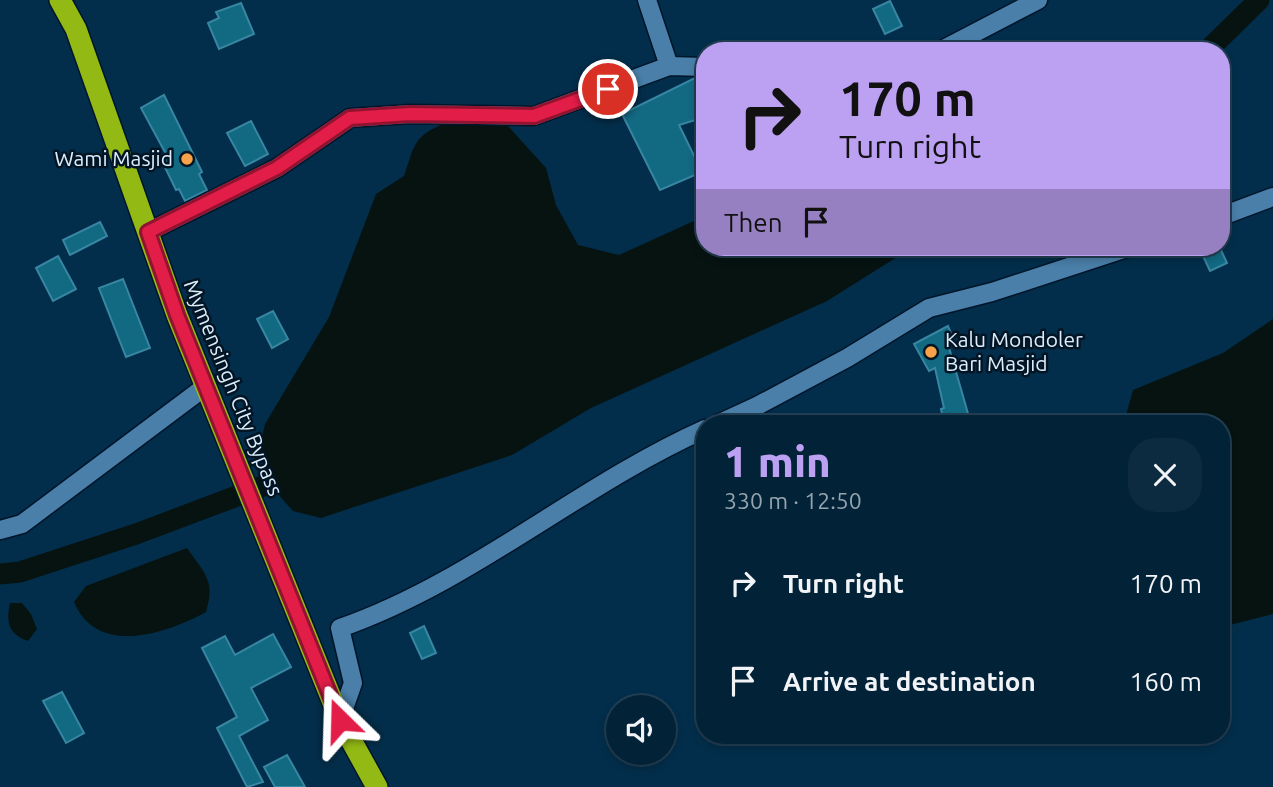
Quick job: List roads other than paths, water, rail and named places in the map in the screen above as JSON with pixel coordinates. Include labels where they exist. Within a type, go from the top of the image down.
[{"type":"highway","name":"Mymensingh City Bypass","points":[[60,0],[76,29],[205,386],[298,619],[340,720],[377,787]]},
{"type":"street","points":[[646,0],[669,66]]},
{"type":"street","points":[[957,42],[1038,0]]},
{"type":"street","points":[[148,232],[277,168],[350,118],[410,114],[534,116],[669,66],[696,67]]},
{"type":"street","points":[[1230,213],[1273,197]]},
{"type":"street","points":[[738,415],[847,358],[929,308],[992,292],[1102,256]]},
{"type":"street","points":[[0,530],[23,524],[205,386]]},
{"type":"street","points":[[340,720],[353,683],[340,628],[383,613],[470,566],[659,450],[696,433]]},
{"type":"waterway","points":[[1216,42],[1259,0]]},
{"type":"waterway","points":[[0,574],[20,572],[136,534],[298,473]]},
{"type":"place","name":"Wami Masjid","points":[[187,159]]},
{"type":"place","name":"Kalu Mondoler Bari Masjid","points":[[931,352]]}]
